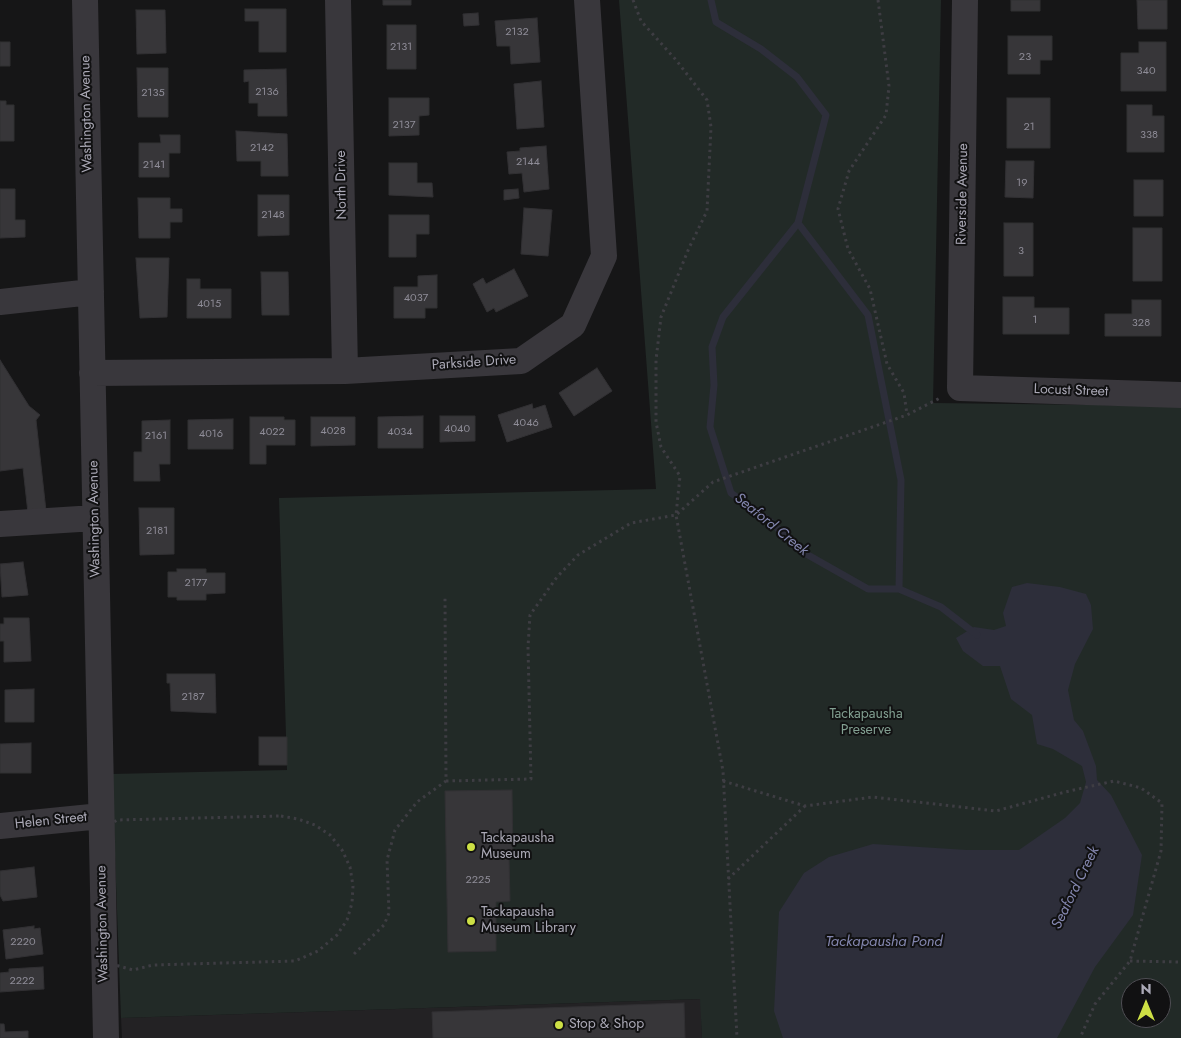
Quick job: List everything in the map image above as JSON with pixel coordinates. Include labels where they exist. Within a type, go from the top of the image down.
[{"type":"street","name":"Washington Avenue","points":[[85,0],[95,518],[109,818],[106,1038]]},
{"type":"street","name":"North Drive","points":[[338,0],[345,371]]},
{"type":"street","name":"Parkside Drive","points":[[92,373],[345,371],[521,361],[573,325],[604,256],[587,0]]},
{"type":"street","name":"Riverside Avenue","points":[[960,388],[965,0]]},
{"type":"street","points":[[0,302],[91,292]]},
{"type":"street","name":"Locust Street","points":[[960,388],[1181,395]]},
{"type":"street","points":[[0,524],[95,518]]},
{"type":"street","name":"Helen Street","points":[[0,826],[109,818]]},
{"type":"path","points":[[633,0],[641,21],[676,60],[707,100],[712,127],[708,211],[689,248],[661,317],[656,360],[656,422],[661,447],[680,476],[676,515],[723,782],[737,1038]]},
{"type":"path","points":[[878,0],[889,86],[886,115],[849,171],[838,209],[848,249],[870,289],[887,364],[904,393],[907,415]]},
{"type":"path","points":[[354,954],[384,924],[389,913],[387,860],[395,830],[417,802],[446,781],[531,779],[528,648],[530,615],[557,577],[578,556],[631,523],[676,515],[713,482],[907,415],[960,388]]},
{"type":"path","points":[[445,598],[446,781]]},
{"type":"path","points":[[723,782],[806,806],[873,797],[996,811],[1065,792],[1114,782],[1141,788],[1162,803],[1161,852],[1130,961],[1095,1004],[1080,1038]]},
{"type":"path","points":[[728,879],[806,806]]},
{"type":"path","points":[[281,816],[298,818],[315,825],[334,840],[342,850],[350,867],[354,886],[352,903],[346,920],[337,935],[318,951],[295,960],[153,966],[133,970],[115,965],[111,824],[109,818],[281,816]]},
{"type":"path","points":[[1130,961],[1181,962]]},
{"type":"shaded area","points":[[701,999],[702,1038],[122,1038],[121,1018]]},
{"type":"green space","name":"Tackapausha Preserve","points":[[619,0],[941,0],[933,403],[1181,406],[1181,1038],[702,1038],[700,999],[121,1018],[112,774],[287,770],[279,498],[656,489]]},
{"type":"water","name":"Tackapausha Pond","points":[[1027,583],[1060,587],[1086,594],[1091,605],[1093,629],[1075,664],[1068,690],[1074,720],[1083,731],[1096,766],[1097,780],[1111,795],[1142,855],[1133,915],[1095,967],[1057,1038],[783,1038],[774,1011],[779,912],[804,873],[829,857],[873,844],[967,850],[1019,850],[1065,818],[1080,803],[1086,782],[1082,766],[1053,749],[1037,744],[1032,715],[1011,699],[1000,666],[983,666],[963,651],[956,638],[974,627],[994,630],[1006,626],[1003,613],[1012,587]]},
{"type":"building","points":[[383,0],[411,0],[411,5],[383,5]]},
{"type":"building","points":[[1011,0],[1040,0],[1040,11],[1011,11]]},
{"type":"building","points":[[1137,0],[1167,0],[1167,29],[1138,29]]},
{"type":"building","points":[[245,9],[286,9],[286,52],[259,52],[259,21],[245,21]]},
{"type":"building","points":[[136,10],[165,10],[166,53],[137,54]]},
{"type":"building","points":[[478,13],[479,25],[464,26],[463,14]]},
{"type":"building","points":[[537,18],[540,62],[511,64],[510,46],[497,46],[495,21]]},
{"type":"building","points":[[387,25],[416,25],[416,69],[387,69]]},
{"type":"building","points":[[1008,36],[1052,36],[1052,60],[1040,60],[1040,74],[1008,74]]},
{"type":"building","points":[[0,42],[10,42],[10,66],[0,66]]},
{"type":"building","points":[[1139,42],[1166,42],[1166,91],[1121,91],[1121,53],[1139,53]]},
{"type":"building","points":[[137,68],[168,68],[168,117],[138,117]]},
{"type":"building","points":[[286,69],[287,116],[258,116],[258,103],[249,103],[249,81],[244,82],[244,70]]},
{"type":"building","points":[[541,81],[544,127],[517,129],[514,84]]},
{"type":"building","points":[[389,98],[429,98],[429,115],[419,116],[419,135],[389,136]]},
{"type":"building","points":[[1007,98],[1050,98],[1050,148],[1007,148]]},
{"type":"building","points":[[0,101],[6,101],[6,105],[14,105],[14,141],[0,141]]},
{"type":"building","points":[[1127,105],[1152,105],[1152,116],[1164,116],[1164,152],[1127,152]]},
{"type":"building","points":[[236,131],[287,134],[288,176],[261,176],[261,161],[237,161]]},
{"type":"building","points":[[160,135],[180,135],[180,153],[169,153],[169,177],[139,177],[139,143],[161,143]]},
{"type":"building","points":[[546,146],[549,189],[524,192],[522,173],[509,174],[507,152],[520,151],[520,148]]},
{"type":"building","points":[[1006,161],[1034,161],[1033,198],[1005,197]]},
{"type":"building","points":[[389,163],[417,163],[417,183],[432,183],[433,197],[389,195]]},
{"type":"building","points":[[1134,180],[1163,180],[1163,216],[1134,216]]},
{"type":"building","points":[[0,189],[15,189],[15,220],[25,220],[25,237],[0,238]]},
{"type":"building","points":[[518,189],[519,198],[504,200],[504,190]]},
{"type":"building","points":[[258,195],[289,195],[289,235],[258,236]]},
{"type":"building","points":[[138,198],[170,198],[170,209],[182,209],[182,222],[170,222],[170,238],[139,238]]},
{"type":"building","points":[[524,208],[552,210],[548,256],[521,254]]},
{"type":"building","points":[[389,215],[429,215],[429,234],[416,234],[416,257],[389,257]]},
{"type":"building","points":[[1004,223],[1033,223],[1033,276],[1004,276]]},
{"type":"building","points":[[1133,228],[1162,228],[1162,281],[1133,281]]},
{"type":"building","points":[[136,258],[169,258],[167,317],[140,318]]},
{"type":"building","points":[[514,269],[528,296],[496,312],[494,308],[487,312],[473,284],[483,278],[486,284]]},
{"type":"building","points":[[261,272],[288,272],[289,315],[262,315]]},
{"type":"building","points":[[437,275],[437,308],[425,308],[425,318],[394,318],[394,287],[418,287],[418,276]]},
{"type":"building","points":[[187,279],[200,279],[200,289],[231,289],[231,318],[187,318]]},
{"type":"building","points":[[1003,297],[1034,297],[1034,308],[1069,308],[1069,334],[1003,334]]},
{"type":"building","points":[[1132,300],[1161,300],[1161,336],[1105,336],[1105,314],[1132,314]]},
{"type":"building","points":[[0,360],[29,406],[40,415],[36,420],[46,511],[28,513],[23,468],[0,471]]},
{"type":"building","points":[[597,368],[612,391],[574,416],[559,393]]},
{"type":"building","points":[[532,404],[533,409],[545,405],[552,427],[507,442],[498,415]]},
{"type":"building","points":[[423,416],[423,448],[378,448],[378,417]]},
{"type":"building","points":[[440,416],[475,416],[475,441],[440,442]]},
{"type":"building","points":[[250,417],[284,417],[284,420],[295,420],[295,445],[266,445],[266,464],[250,464]]},
{"type":"building","points":[[311,417],[355,417],[355,445],[311,446]]},
{"type":"building","points":[[233,419],[233,449],[188,449],[188,420]]},
{"type":"building","points":[[170,420],[170,464],[159,464],[160,481],[134,481],[134,452],[142,452],[142,421]]},
{"type":"building","points":[[139,508],[174,508],[174,554],[140,555]]},
{"type":"building","points":[[23,562],[28,595],[2,597],[0,564]]},
{"type":"building","points":[[177,569],[206,569],[206,573],[225,573],[225,593],[206,594],[206,600],[177,600],[177,597],[168,597],[168,572],[177,572]]},
{"type":"building","points":[[4,618],[29,618],[31,661],[4,662],[4,641],[0,641],[0,624],[4,624]]},
{"type":"building","points":[[167,674],[215,674],[216,713],[171,711],[170,683],[167,683]]},
{"type":"building","points":[[34,689],[34,722],[5,722],[5,690]]},
{"type":"building","points":[[259,737],[287,737],[287,765],[259,765]]},
{"type":"building","points":[[31,743],[31,773],[0,773],[0,744]]},
{"type":"building","points":[[512,790],[513,858],[509,858],[510,901],[496,902],[496,951],[448,952],[445,791]]},
{"type":"building","points":[[34,867],[37,897],[3,901],[0,895],[0,871]]},
{"type":"building","points":[[34,926],[34,929],[40,928],[43,954],[6,959],[3,930]]},
{"type":"building","points":[[43,967],[44,989],[0,992],[0,973],[9,972],[9,969]]},
{"type":"building","name":"Stop & Shop","points":[[684,1003],[685,1038],[433,1038],[432,1012]]},
{"type":"building","points":[[0,1024],[4,1024],[5,1032],[28,1031],[28,1038],[0,1038]]},
{"type":"waterway","name":"Seaford Creek","points":[[711,0],[716,22],[761,49],[797,77],[826,115],[798,223],[723,317],[712,347],[714,385],[710,427],[731,493],[771,522],[801,551],[868,589],[899,589],[941,607],[977,635]]},
{"type":"waterway","points":[[798,223],[868,315],[901,480],[899,589]]},
{"type":"place","name":"Tackapausha Museum","points":[[471,847]]},
{"type":"place","name":"Tackapausha Museum Library","points":[[471,921]]},
{"type":"place","name":"Stop & Shop","points":[[559,1025]]}]
